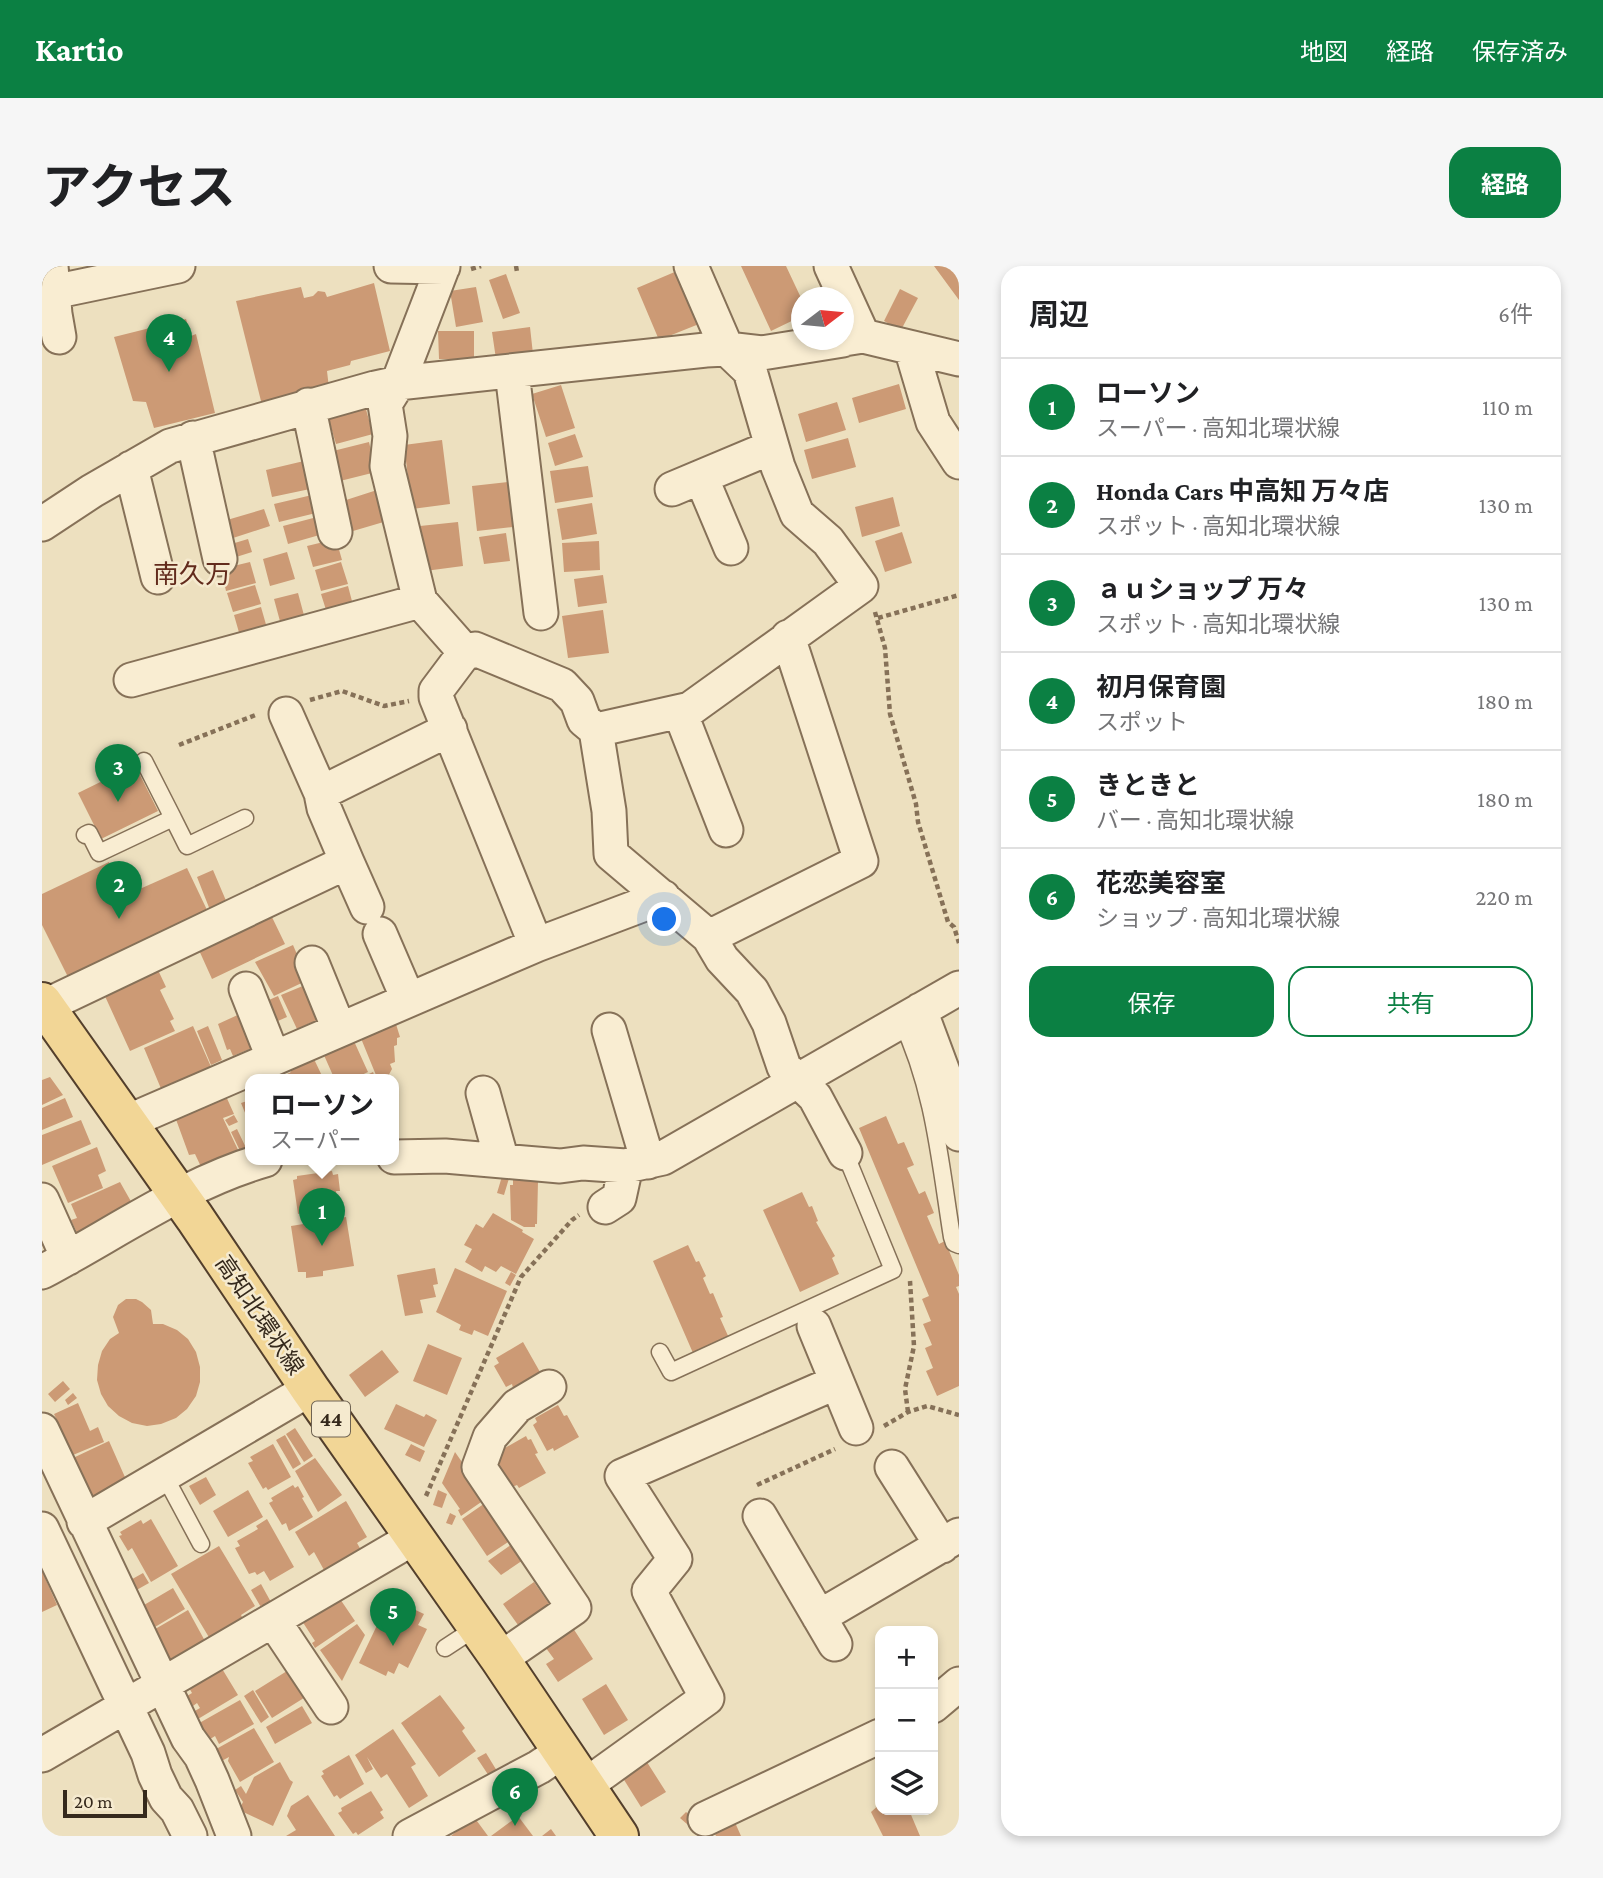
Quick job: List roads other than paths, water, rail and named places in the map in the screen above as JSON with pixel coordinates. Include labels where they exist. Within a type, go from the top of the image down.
[{"type":"main road","name":"高知北環状線","points":[[44,1004],[180,1196],[310,1389],[418,1520],[477,1627],[619,1836]]},
{"type":"street","points":[[59,337],[52,279],[178,266]]},
{"type":"street","points":[[391,266],[443,266],[398,383],[385,404],[390,436],[387,466],[420,601],[457,643],[463,655]]},
{"type":"street","points":[[596,730],[690,709],[861,586],[828,541],[797,514],[772,447],[750,371],[727,349],[691,266]]},
{"type":"street","points":[[831,266],[837,287]]},
{"type":"street","points":[[854,339],[959,359]]},
{"type":"street","points":[[42,524],[170,446],[308,405],[398,383],[727,349],[762,353],[791,348]]},
{"type":"street","points":[[911,348],[933,422],[959,462]]},
{"type":"street","points":[[512,372],[541,613]]},
{"type":"street","points":[[308,405],[335,532]]},
{"type":"street","points":[[193,438],[220,559]]},
{"type":"street","points":[[731,548],[687,483],[772,447]]},
{"type":"street","points":[[131,468],[159,577]]},
{"type":"street","points":[[131,680],[420,601]]},
{"type":"street","points":[[709,937],[861,861],[788,637]]},
{"type":"street","points":[[536,945],[436,697],[436,691],[463,655],[475,649],[562,685],[577,701],[584,720],[596,730],[609,811],[611,854],[709,937],[722,959],[752,991],[769,1023],[784,1067],[815,1097],[845,1153]]},
{"type":"street","points":[[680,712],[726,830]]},
{"type":"street","points":[[286,714],[321,793],[324,808],[347,862],[408,999]]},
{"type":"street","points":[[321,793],[450,729]]},
{"type":"street","points":[[44,1004],[347,862]]},
{"type":"street","points":[[127,1122],[536,945],[663,897]]},
{"type":"street","points":[[312,963],[339,1029]]},
{"type":"street","points":[[399,1157],[445,1156],[560,1166],[583,1163],[637,1164],[663,1158],[959,988]]},
{"type":"street","points":[[246,989],[274,1057]]},
{"type":"street","points":[[910,1015],[949,1088],[959,1134]]},
{"type":"street","points":[[605,1207],[619,1198],[637,1164],[609,1030]]},
{"type":"street","points":[[483,1093],[502,1161]]},
{"type":"street","points":[[42,1200],[55,1265],[180,1196],[250,1165]]},
{"type":"street","points":[[814,1326],[856,1428]]},
{"type":"street","points":[[586,1784],[707,1698],[649,1591],[675,1559],[622,1476],[837,1382]]},
{"type":"street","points":[[500,1659],[574,1608],[479,1467],[490,1437],[517,1406],[549,1387]]},
{"type":"street","points":[[85,1522],[310,1389]]},
{"type":"street","points":[[42,1430],[188,1738],[201,1756],[234,1836]]},
{"type":"street","points":[[760,1516],[827,1631],[950,1541],[892,1467]]},
{"type":"street","points":[[42,1755],[273,1620],[418,1520]]},
{"type":"street","points":[[42,1529],[148,1753],[166,1798],[177,1810],[190,1836]]},
{"type":"street","points":[[273,1620],[331,1706]]},
{"type":"street","points":[[938,1702],[959,1684]]},
{"type":"street","points":[[705,1819],[875,1738]]},
{"type":"street","points":[[415,1835],[563,1751]]},
{"type":"lane","points":[[144,761],[187,846],[245,818]]},
{"type":"lane","points":[[85,835],[89,833],[99,853],[173,818]]},
{"type":"lane","points":[[910,1015],[916,1051],[930,1098],[952,1237],[954,1243],[959,1245]]},
{"type":"lane","points":[[660,1352],[671,1372],[776,1315],[892,1270],[845,1153]]},
{"type":"lane","points":[[164,1475],[201,1544]]},
{"type":"lane","points":[[445,1648],[477,1627]]},
{"type":"place","name":"初月保育園","points":[[169,372]]},
{"type":"place","name":"ａｕショップ 万々","points":[[118,802]]},
{"type":"place","name":"Honda Cars 中高知 万々店","points":[[119,919]]},
{"type":"place","name":"ローソン","points":[[322,1246]]},
{"type":"place","name":"きときと","points":[[393,1646]]},
{"type":"place","name":"花恋美容室","points":[[515,1826]]},
{"type":"district","name":"南久万","points":[[192,574]]}]
